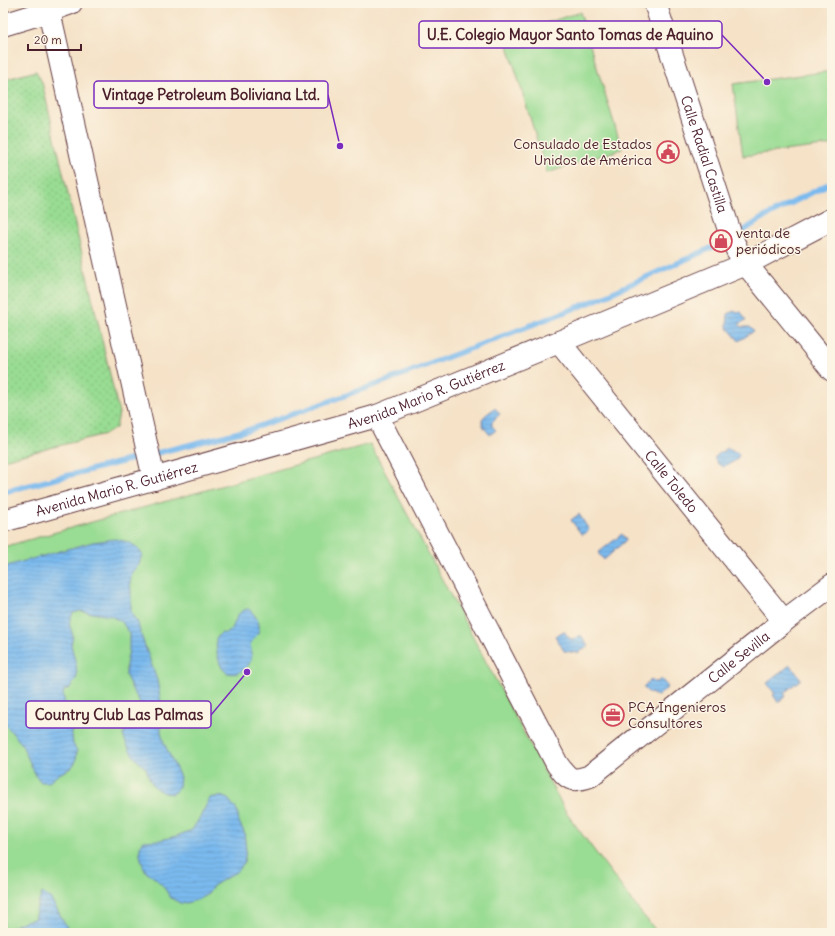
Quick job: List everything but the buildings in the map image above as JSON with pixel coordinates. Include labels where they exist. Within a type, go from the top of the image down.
[{"type":"street","points":[[3,25],[47,6],[71,3]]},
{"type":"street","name":"Calle Radial Castilla","points":[[655,3],[728,228],[741,257],[832,370]]},
{"type":"street","points":[[47,6],[152,473]]},
{"type":"street","name":"Avenida Mario R. Gutiérrez","points":[[3,521],[152,473],[377,416],[559,342],[741,257],[832,219]]},
{"type":"street","name":"Calle Toledo","points":[[559,342],[784,621]]},
{"type":"street","name":"Calle Sevilla","points":[[377,416],[557,764],[570,778],[579,780],[590,776],[784,621],[832,585]]},
{"type":"green space","points":[[580,12],[622,149],[547,173],[505,36]]},
{"type":"green space","points":[[36,71],[42,82],[119,413],[116,428],[105,434],[3,460],[3,80]]},
{"type":"green space","points":[[832,71],[832,145],[743,156],[733,84]]},
{"type":"green space","points":[[370,444],[567,814],[638,909],[658,933],[3,933],[3,547]]},
{"type":"water","points":[[734,311],[741,312],[746,320],[739,324],[742,327],[750,327],[754,331],[739,341],[727,327],[728,314]]},
{"type":"water","points":[[495,408],[500,414],[492,422],[492,426],[496,430],[490,435],[483,426],[482,420],[486,414]]},
{"type":"water","points":[[728,448],[737,452],[739,455],[734,461],[723,467],[718,464],[714,458]]},
{"type":"water","points":[[579,514],[589,530],[582,535],[571,520]]},
{"type":"water","points":[[622,534],[626,540],[604,560],[598,553]]},
{"type":"water","points":[[116,539],[134,545],[142,554],[139,565],[132,572],[130,583],[131,611],[138,623],[157,680],[161,703],[161,732],[164,743],[180,777],[179,787],[173,794],[162,792],[155,787],[146,768],[132,753],[123,735],[135,717],[140,702],[126,676],[129,633],[122,622],[111,616],[80,611],[73,613],[69,623],[73,636],[71,645],[76,664],[77,677],[69,689],[64,690],[63,696],[66,706],[66,717],[71,728],[73,744],[77,751],[76,761],[71,768],[59,774],[49,782],[41,782],[36,776],[21,743],[3,722],[3,567],[93,542]]},
{"type":"water","points":[[249,609],[256,617],[259,626],[258,633],[250,644],[251,659],[246,668],[242,671],[232,674],[228,673],[221,666],[217,652],[216,638],[221,633],[229,632],[239,614]]},
{"type":"water","points":[[564,631],[569,638],[573,640],[581,635],[588,646],[578,653],[564,651],[555,636]]},
{"type":"water","points":[[790,665],[801,679],[784,693],[786,696],[778,702],[773,695],[775,694],[767,683]]},
{"type":"water","points":[[661,679],[668,687],[658,696],[649,693],[643,687],[651,680],[657,682]]},
{"type":"water","points":[[220,796],[228,799],[237,810],[239,822],[244,832],[246,850],[244,863],[236,872],[213,886],[208,894],[197,900],[182,904],[171,898],[163,886],[147,873],[140,855],[140,846],[144,841],[161,840],[192,830],[210,798]]},
{"type":"water","points":[[42,893],[50,898],[70,933],[3,933],[3,931],[25,921],[34,919]]},
{"type":"waterway","points":[[743,231],[761,219],[832,182]]},
{"type":"waterway","points":[[153,454],[248,430],[386,381],[591,302],[720,244]]},
{"type":"waterway","points":[[3,492],[145,456]]},
{"type":"place","name":"U.E. Colegio Mayor Santo Tomas de Aquino","points":[[767,82]]},
{"type":"place","name":"Vintage Petroleum Boliviana Ltd.","points":[[340,146]]},
{"type":"place","name":"Consulado de Estados Unidos de América","points":[[668,152]]},
{"type":"place","name":"venta de periódicos","points":[[721,241]]},
{"type":"place","name":"Country Club Las Palmas","points":[[247,672]]},
{"type":"place","name":"PCA Ingenieros Consultores","points":[[613,715]]}]
